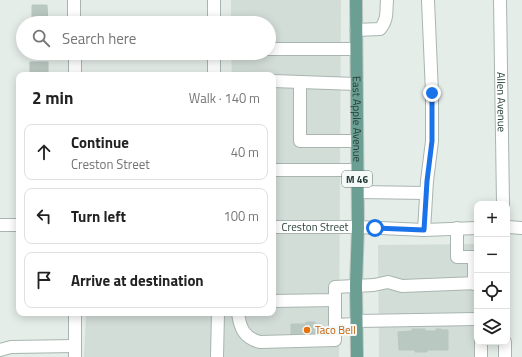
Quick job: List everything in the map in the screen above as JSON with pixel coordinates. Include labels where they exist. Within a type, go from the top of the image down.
[{"type":"main road","name":"East Apple Avenue","points":[[356,0],[358,192],[356,285],[358,357]]},
{"type":"street","points":[[74,0],[74,16]]},
{"type":"street","points":[[214,0],[214,16]]},
{"type":"street","points":[[356,30],[380,29],[386,18],[387,0]]},
{"type":"street","points":[[424,230],[426,193],[432,141],[432,93],[428,0]]},
{"type":"street","name":"Allen Avenue","points":[[500,0],[503,201]]},
{"type":"street","points":[[276,49],[356,49]]},
{"type":"street","points":[[74,60],[75,72]]},
{"type":"street","points":[[214,60],[214,72]]},
{"type":"street","points":[[276,81],[356,84]]},
{"type":"street","points":[[300,82],[300,141],[357,141]]},
{"type":"street","points":[[276,170],[357,170]]},
{"type":"street","points":[[358,192],[426,193]]},
{"type":"street","points":[[0,225],[16,225]]},
{"type":"street","name":"Creston Street","points":[[276,226],[358,227],[424,230],[474,228]]},
{"type":"street","points":[[510,227],[522,228]]},
{"type":"street","points":[[457,228],[457,257],[474,257],[475,273]]},
{"type":"street","points":[[238,316],[239,323],[246,334],[252,340],[260,342],[335,340],[335,287],[374,285],[388,282],[402,286],[474,284]]},
{"type":"street","points":[[276,301],[335,300]]},
{"type":"street","points":[[0,350],[11,347],[75,352],[75,316]]},
{"type":"street","points":[[217,357],[218,316]]},
{"type":"street","points":[[335,324],[357,322],[474,319]]},
{"type":"street","points":[[481,345],[481,357]]},
{"type":"street","points":[[505,345],[506,357]]},
{"type":"shaded area","points":[[231,0],[341,0],[339,357],[84,357],[86,316],[276,316],[276,72],[232,72],[231,60],[276,60],[276,16],[231,16]]},
{"type":"shaded area","points":[[474,244],[474,345],[487,345],[488,357],[379,357],[378,245]]},
{"type":"building","points":[[32,5],[47,5],[48,16],[32,16]]},
{"type":"building","points":[[30,62],[48,62],[48,72],[30,72]]},
{"type":"building","name":"Taco Bell","points":[[306,322],[322,324],[322,335],[291,336],[291,324],[306,324]]},
{"type":"building","points":[[412,329],[425,329],[425,331],[436,331],[436,329],[448,330],[448,350],[427,350],[427,352],[415,352],[415,350],[399,350],[398,332],[412,331]]},
{"type":"place","name":"Taco Bell","points":[[307,330]]},
{"type":"route","points":[[375,228],[424,230],[427,181],[432,141],[432,93]]}]
